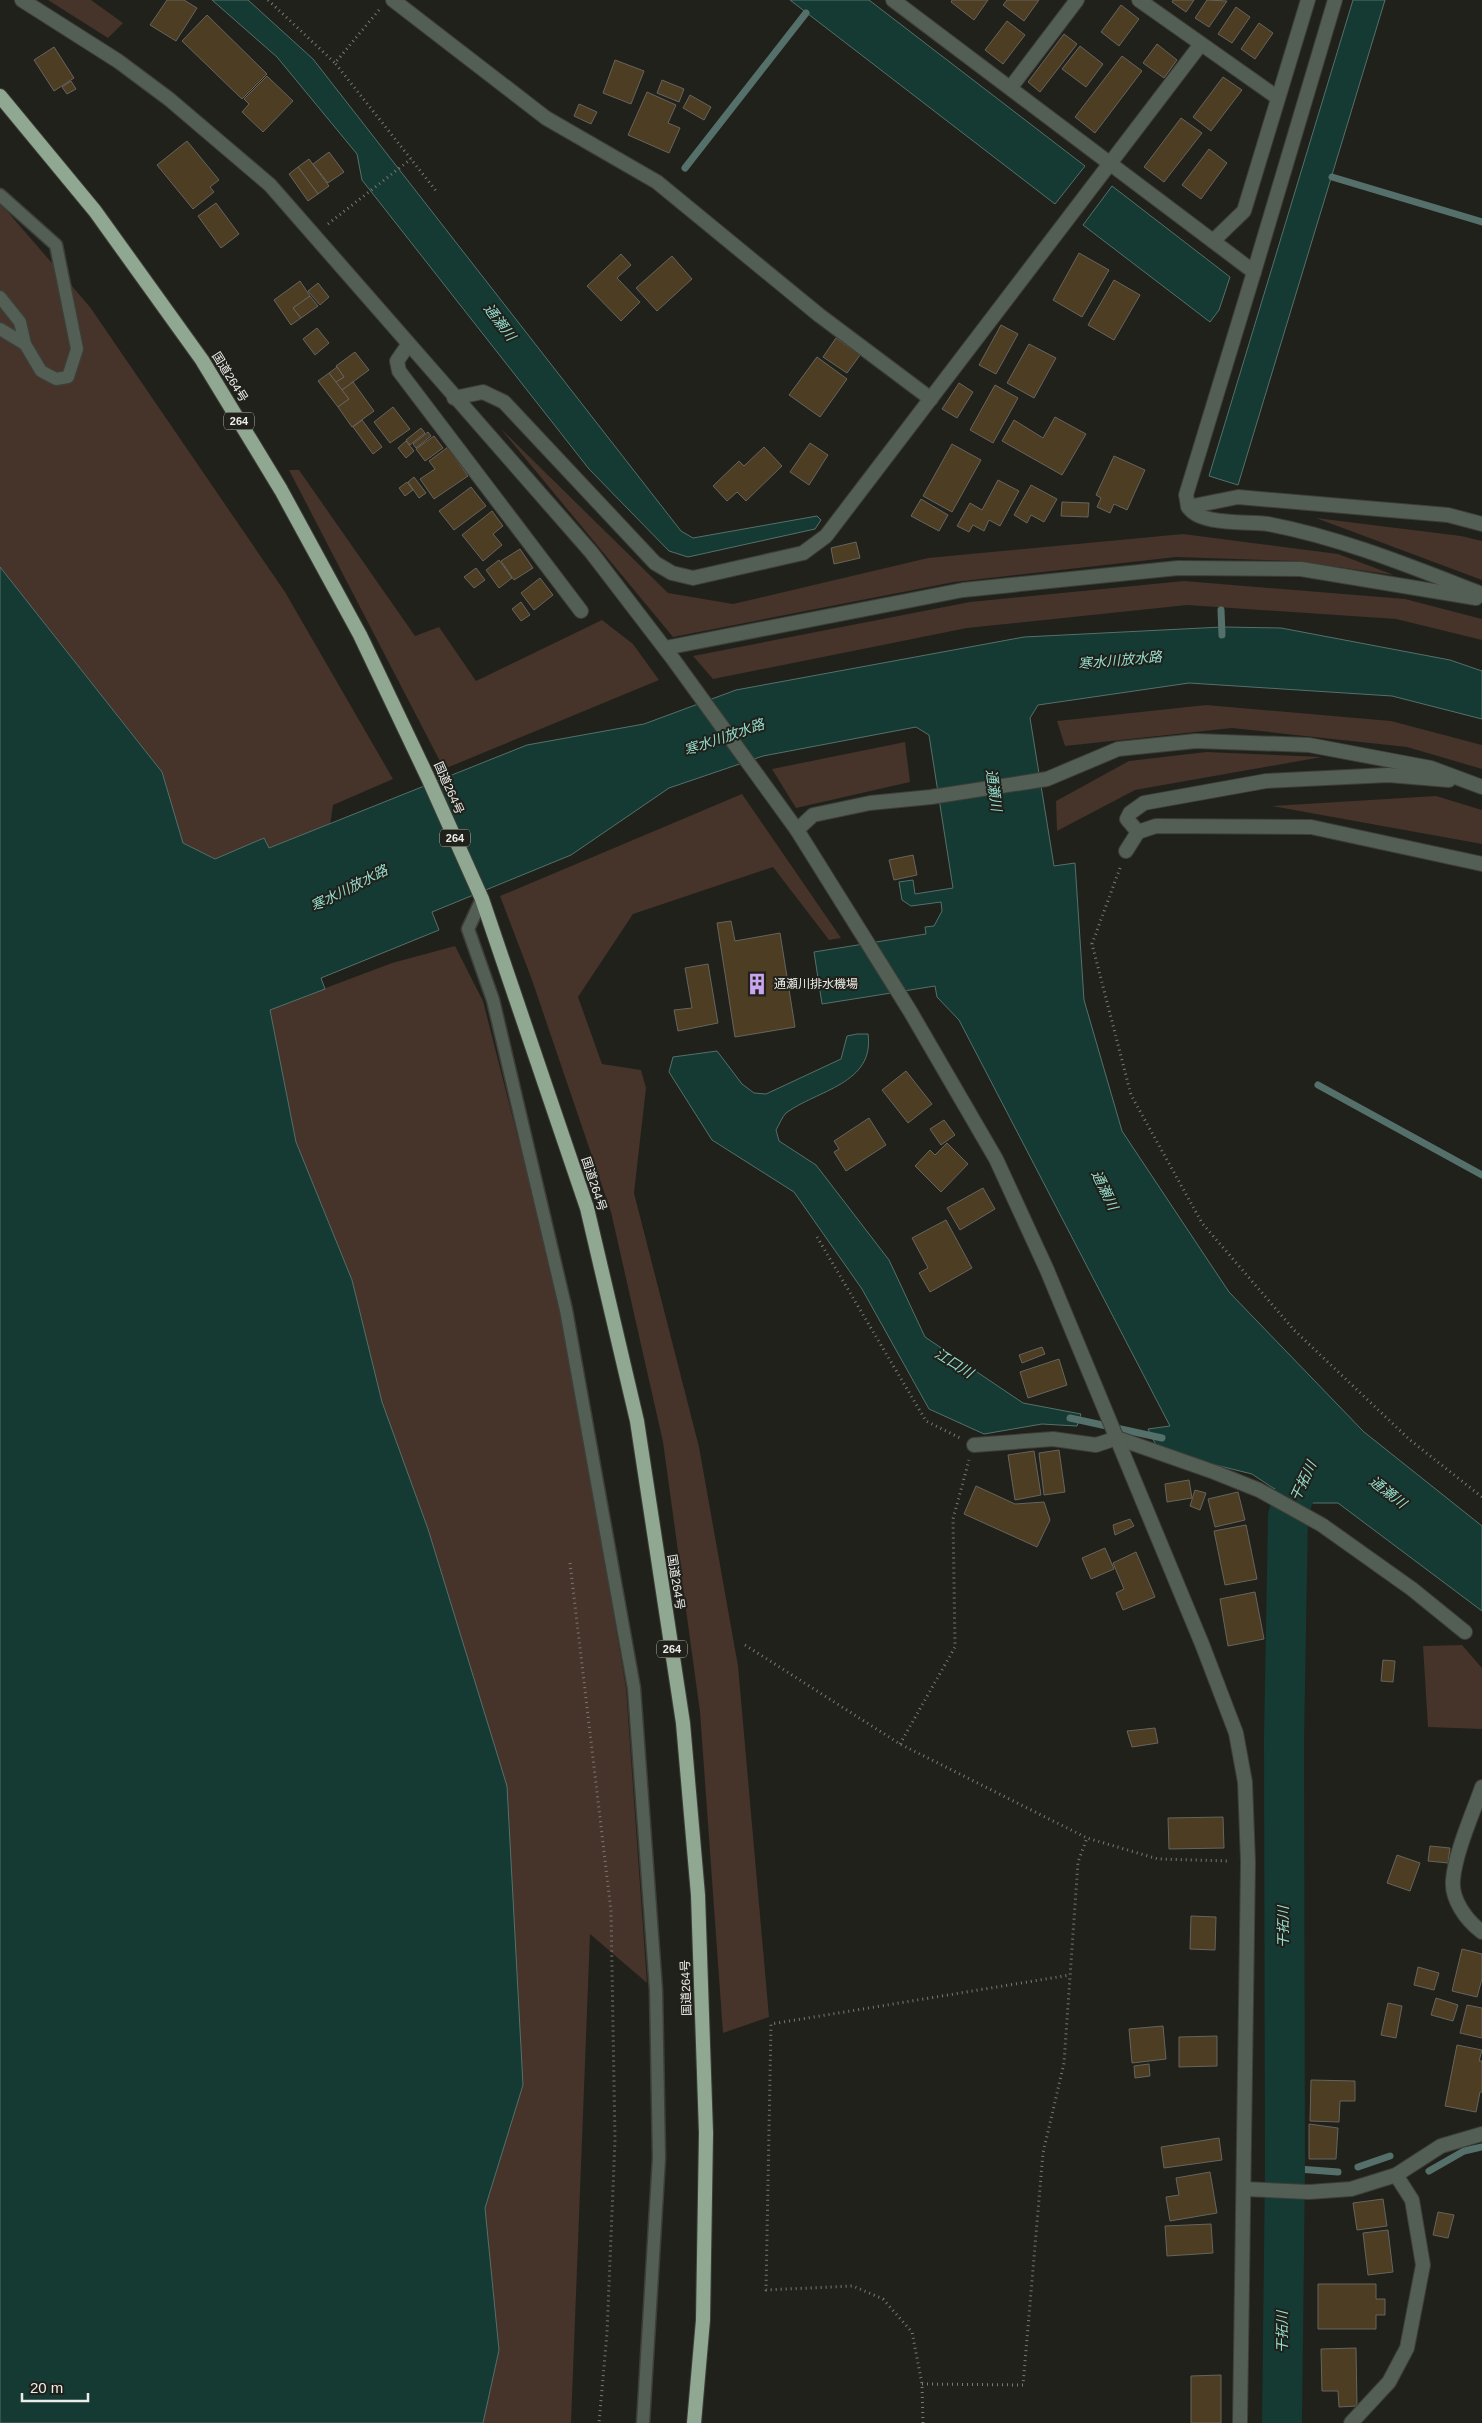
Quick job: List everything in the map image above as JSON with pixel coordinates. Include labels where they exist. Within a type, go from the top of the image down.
[{"type":"highway","name":"国道264号","points":[[0,96],[95,211],[202,360],[281,490],[360,635],[428,778],[482,899],[587,1208],[636,1421],[683,1723],[698,1895],[706,2132],[703,2320],[694,2423]]},
{"type":"street","points":[[22,0],[118,61],[169,99],[270,185],[590,552],[669,654],[786,813],[901,997],[996,1159],[1047,1270],[1202,1644],[1236,1732],[1245,1782],[1248,1862],[1240,2423]]},
{"type":"street","points":[[1011,87],[1077,0]]},
{"type":"street","points":[[1140,0],[1278,98]]},
{"type":"street","points":[[1213,241],[1244,211],[1306,0]]},
{"type":"street","points":[[1336,0],[1186,495],[1188,507],[1196,515],[1213,520],[1266,524],[1353,545],[1482,594]]},
{"type":"street","points":[[902,2],[1254,272]]},
{"type":"street","points":[[387,4],[546,118],[656,182],[818,315],[931,399]]},
{"type":"street","points":[[454,398],[483,392],[504,402],[655,563],[672,574],[693,578],[803,553],[826,536],[1201,44]]},
{"type":"street","points":[[408,345],[397,361],[399,371],[581,611]]},
{"type":"street","points":[[1188,507],[1238,497],[1448,515],[1482,524]]},
{"type":"street","points":[[669,654],[964,590],[1178,568],[1301,569],[1482,599]]},
{"type":"street","points":[[797,830],[813,815],[870,803],[931,797],[1047,778],[1118,749],[1196,741],[1309,745],[1431,768],[1482,787]]},
{"type":"street","points":[[1138,832],[1127,819],[1130,813],[1144,803],[1266,781],[1388,775],[1460,780]]},
{"type":"street","points":[[1126,851],[1138,832],[1156,826],[1311,827],[1482,864]]},
{"type":"street","points":[[974,1445],[1053,1439],[1096,1445],[1117,1438],[1214,1472],[1259,1490],[1322,1525],[1412,1589],[1465,1632]]},
{"type":"street","points":[[1482,1787],[1453,1881],[1458,1903],[1472,1924],[1482,1932]]},
{"type":"street","points":[[1244,2189],[1310,2192],[1351,2189],[1396,2174],[1441,2146],[1482,2134]]},
{"type":"street","points":[[1350,2423],[1389,2382],[1407,2348],[1423,2265],[1412,2200],[1396,2174]]},
{"type":"lane","points":[[0,195],[56,245],[77,349],[68,377],[56,379],[41,371],[24,344],[20,322],[0,297]]},
{"type":"lane","points":[[0,329],[24,344]]},
{"type":"lane","points":[[482,899],[468,929],[493,1000],[566,1310],[634,1688],[656,1990],[659,2158],[643,2423]]},
{"type":"path","points":[[268,0],[335,64],[437,192]]},
{"type":"path","points":[[335,64],[387,4]]},
{"type":"path","points":[[313,235],[411,159]]},
{"type":"path","points":[[1126,851],[1092,944],[1131,1095],[1197,1215],[1294,1330],[1410,1440],[1482,1497]]},
{"type":"path","points":[[817,1237],[926,1421],[974,1445],[953,1519],[955,1647],[900,1744]]},
{"type":"path","points":[[570,1563],[612,1911],[615,2140],[607,2333],[599,2423]]},
{"type":"path","points":[[745,1645],[900,1744],[1087,1838],[1158,1859],[1248,1862]]},
{"type":"path","points":[[922,2384],[1023,2385],[1044,2153],[1064,2063],[1078,1862],[1087,1838]]},
{"type":"path","points":[[923,2423],[922,2384],[912,2332],[883,2299],[853,2286],[766,2290],[771,2024],[1070,1975]]},
{"type":"shaded area","points":[[48,0],[91,0],[123,23],[108,38]]},
{"type":"shaded area","points":[[0,203],[90,307],[285,592],[393,779],[333,805],[330,825],[268,848],[264,838],[215,859],[183,843],[162,772],[0,567]]},
{"type":"shaded area","points":[[501,429],[668,593],[733,604],[928,558],[1183,534],[1338,554],[1394,575],[1295,561],[1176,557],[954,582],[673,637]]},
{"type":"shaded area","points":[[289,470],[299,470],[415,636],[439,627],[476,681],[602,620],[633,644],[659,680],[444,769]]},
{"type":"shaded area","points":[[1316,518],[1461,536],[1482,541],[1482,580]]},
{"type":"shaded area","points":[[1184,581],[1405,599],[1482,619],[1482,640],[1396,619],[1187,605],[967,628],[713,679],[693,656],[970,602]]},
{"type":"shaded area","points":[[1206,705],[1391,721],[1482,745],[1482,769],[1407,747],[1232,728],[1065,746],[1057,721]]},
{"type":"shaded area","points":[[905,742],[910,782],[796,808],[772,769]]},
{"type":"shaded area","points":[[1206,752],[1322,757],[1135,790],[1057,831],[1056,801],[1129,761]]},
{"type":"shaded area","points":[[742,794],[841,938],[829,940],[773,867],[633,914],[578,997],[602,1064],[641,1070],[646,1088],[634,1193],[699,1447],[738,1666],[769,2017],[723,2033],[700,1712],[663,1442],[611,1212],[532,980],[500,896]]},
{"type":"shaded area","points":[[1436,796],[1482,810],[1482,844],[1272,806]]},
{"type":"shaded area","points":[[455,946],[483,1001],[562,1311],[626,1688],[647,1983],[590,1934],[571,2423],[483,2423],[499,2350],[485,2208],[523,2085],[382,1402],[352,1280],[296,1142],[270,1009],[392,963]]},
{"type":"shaded area","points":[[1462,1645],[1482,1668],[1482,1729],[1428,1727],[1423,1646]]},
{"type":"water","name":"通瀬川","points":[[212,0],[248,0],[313,59],[681,531],[693,538],[817,516],[821,520],[815,529],[688,557],[669,551],[589,469],[362,180],[357,154],[277,57]]},
{"type":"water","points":[[790,0],[869,0],[1085,166],[1055,204]]},
{"type":"water","points":[[1353,0],[1385,0],[1238,485],[1209,476]]},
{"type":"water","points":[[1112,186],[1230,277],[1219,310],[1210,322],[1083,225]]},
{"type":"water","points":[[0,567],[162,772],[183,843],[215,859],[264,838],[269,848],[527,745],[644,724],[736,690],[1024,637],[1222,627],[1281,628],[1450,660],[1482,671],[1482,719],[1392,696],[1189,683],[1038,705],[1030,718],[1054,866],[1075,863],[1084,1000],[1122,1131],[1229,1292],[1364,1432],[1482,1526],[1482,1611],[1338,1503],[1308,1503],[1273,1488],[1252,1474],[1159,1451],[1148,1429],[1170,1426],[959,1020],[937,997],[935,986],[822,1004],[814,952],[926,934],[925,927],[934,926],[942,911],[941,902],[911,906],[902,900],[899,882],[913,880],[915,894],[953,888],[929,735],[916,727],[763,756],[669,788],[571,855],[432,912],[439,930],[321,978],[325,989],[270,1010],[296,1142],[352,1280],[382,1402],[428,1529],[507,1786],[523,2085],[485,2208],[499,2350],[483,2423],[0,2423]]},
{"type":"water","points":[[868,1034],[868,1051],[863,1064],[841,1084],[786,1113],[776,1130],[779,1141],[816,1165],[889,1260],[925,1337],[1023,1403],[1081,1414],[1077,1426],[1042,1424],[984,1434],[929,1409],[862,1289],[794,1192],[712,1140],[669,1072],[673,1057],[717,1051],[742,1084],[754,1093],[766,1094],[841,1059],[847,1036]]},
{"type":"building","points":[[167,0],[184,0],[197,8],[176,41],[150,25]]},
{"type":"building","points":[[952,0],[988,0],[974,20],[951,2]]},
{"type":"building","points":[[1007,0],[1039,0],[1024,21],[1003,5]]},
{"type":"building","points":[[1173,0],[1194,0],[1186,12],[1172,2]]},
{"type":"building","points":[[1207,0],[1227,1],[1209,27],[1195,18]]},
{"type":"building","points":[[1121,5],[1139,19],[1119,46],[1101,32]]},
{"type":"building","points":[[1236,7],[1250,17],[1232,43],[1218,34]]},
{"type":"building","points":[[207,15],[267,74],[242,99],[182,41]]},
{"type":"building","points":[[1007,21],[1025,35],[1003,64],[985,50]]},
{"type":"building","points":[[1259,23],[1273,33],[1255,59],[1241,49]]},
{"type":"building","points":[[1064,34],[1077,44],[1040,92],[1028,82]]},
{"type":"building","points":[[1157,44],[1177,60],[1164,78],[1143,63]]},
{"type":"building","points":[[1080,46],[1103,64],[1086,87],[1062,69]]},
{"type":"building","points":[[54,47],[74,78],[54,91],[34,60]]},
{"type":"building","points":[[1122,56],[1142,71],[1095,133],[1075,117]]},
{"type":"building","points":[[615,60],[644,71],[631,104],[603,93]]},
{"type":"building","points":[[267,76],[293,101],[263,132],[242,112],[249,104],[244,99]]},
{"type":"building","points":[[1223,77],[1242,90],[1211,131],[1193,117]]},
{"type":"building","points":[[662,80],[684,89],[679,102],[657,93]]},
{"type":"building","points":[[71,81],[76,89],[67,94],[62,87]]},
{"type":"building","points":[[647,92],[676,105],[668,123],[680,128],[669,153],[628,135]]},
{"type":"building","points":[[690,95],[711,107],[704,120],[683,108]]},
{"type":"building","points":[[579,104],[597,112],[591,124],[574,116]]},
{"type":"building","points":[[1181,118],[1202,133],[1164,182],[1144,167]]},
{"type":"building","points":[[187,141],[219,180],[210,187],[214,192],[193,209],[157,165]]},
{"type":"building","points":[[1209,149],[1227,163],[1201,199],[1182,185]]},
{"type":"building","points":[[329,152],[344,172],[328,183],[313,164]]},
{"type":"building","points":[[309,159],[329,186],[318,194],[298,167]]},
{"type":"building","points":[[298,167],[318,194],[308,201],[289,174]]},
{"type":"building","points":[[216,203],[239,234],[221,248],[198,216]]},
{"type":"building","points":[[1079,253],[1109,270],[1082,317],[1053,300]]},
{"type":"building","points":[[621,254],[631,265],[617,278],[640,302],[621,321],[587,286]]},
{"type":"building","points":[[672,256],[692,279],[657,311],[636,288]]},
{"type":"building","points":[[1114,280],[1140,295],[1114,340],[1088,325]]},
{"type":"building","points":[[300,281],[310,296],[293,308],[301,318],[291,325],[274,300]]},
{"type":"building","points":[[318,283],[329,297],[320,305],[308,291]]},
{"type":"building","points":[[310,296],[318,306],[301,318],[293,308]]},
{"type":"building","points":[[1001,325],[1018,334],[996,374],[979,365]]},
{"type":"building","points":[[317,328],[329,343],[315,355],[303,339]]},
{"type":"building","points":[[836,338],[860,355],[847,373],[823,357]]},
{"type":"building","points":[[1029,344],[1056,358],[1034,398],[1007,383]]},
{"type":"building","points":[[355,352],[369,370],[342,390],[336,382],[344,377],[336,366]]},
{"type":"building","points":[[817,357],[847,379],[820,417],[789,395]]},
{"type":"building","points":[[337,367],[344,377],[336,382],[329,373]]},
{"type":"building","points":[[329,373],[349,399],[338,407],[318,381]]},
{"type":"building","points":[[353,382],[374,411],[352,427],[338,407],[349,399],[342,390]]},
{"type":"building","points":[[959,383],[973,392],[957,418],[942,409]]},
{"type":"building","points":[[995,385],[1018,398],[993,443],[970,430]]},
{"type":"building","points":[[393,407],[410,429],[390,443],[374,422]]},
{"type":"building","points":[[1055,417],[1086,434],[1062,475],[1002,441],[1014,420],[1043,438]]},
{"type":"building","points":[[362,420],[382,447],[373,454],[353,427]]},
{"type":"building","points":[[421,428],[425,433],[410,445],[406,440]]},
{"type":"building","points":[[428,432],[431,436],[416,448],[413,444]]},
{"type":"building","points":[[434,436],[443,448],[425,461],[416,449]]},
{"type":"building","points":[[406,441],[414,451],[406,458],[398,448]]},
{"type":"building","points":[[810,443],[828,455],[809,485],[790,472]]},
{"type":"building","points":[[952,444],[981,460],[952,512],[923,496]]},
{"type":"building","points":[[448,447],[468,476],[434,499],[420,479],[435,469],[429,461]]},
{"type":"building","points":[[764,447],[782,466],[746,501],[737,492],[727,501],[713,486],[739,461],[744,466]]},
{"type":"building","points":[[1114,456],[1145,470],[1127,510],[1114,504],[1110,513],[1097,507],[1101,498],[1096,495]]},
{"type":"building","points":[[414,477],[426,493],[419,498],[408,482]]},
{"type":"building","points":[[998,480],[1019,491],[1000,526],[989,520],[984,531],[973,525],[969,532],[957,526],[970,503],[982,510]]},
{"type":"building","points":[[407,482],[413,490],[405,496],[399,488]]},
{"type":"building","points":[[1031,485],[1057,499],[1044,522],[1031,515],[1027,523],[1014,515]]},
{"type":"building","points":[[471,487],[486,506],[454,530],[439,511]]},
{"type":"building","points":[[921,499],[948,515],[939,531],[911,516]]},
{"type":"building","points":[[1062,502],[1089,503],[1088,517],[1061,516]]},
{"type":"building","points":[[492,511],[503,526],[493,534],[502,545],[483,561],[462,535]]},
{"type":"building","points":[[856,542],[860,558],[834,564],[831,548]]},
{"type":"building","points":[[520,549],[533,568],[514,580],[501,561]]},
{"type":"building","points":[[499,560],[512,578],[499,588],[486,570]]},
{"type":"building","points":[[476,568],[485,580],[474,588],[464,577]]},
{"type":"building","points":[[540,578],[553,595],[534,610],[521,593]]},
{"type":"building","points":[[521,602],[530,615],[521,621],[512,609]]},
{"type":"building","points":[[913,855],[917,875],[894,880],[889,860]]},
{"type":"building","name":"通瀬川排水機場","points":[[731,921],[735,941],[780,933],[795,1027],[735,1037],[717,923]]},
{"type":"building","points":[[708,964],[718,1023],[678,1031],[674,1010],[692,1008],[685,968]]},
{"type":"building","points":[[906,1071],[932,1104],[908,1123],[882,1090]]},
{"type":"building","points":[[869,1118],[886,1145],[846,1171],[834,1152],[839,1149],[834,1141]]},
{"type":"building","points":[[944,1120],[955,1135],[941,1145],[930,1129]]},
{"type":"building","points":[[947,1143],[968,1164],[941,1192],[915,1166],[930,1150],[935,1155]]},
{"type":"building","points":[[983,1188],[995,1209],[960,1230],[947,1208]]},
{"type":"building","points":[[946,1220],[972,1268],[930,1292],[919,1273],[928,1268],[912,1238]]},
{"type":"building","points":[[1042,1347],[1045,1354],[1022,1363],[1019,1355]]},
{"type":"building","points":[[1059,1359],[1067,1385],[1028,1398],[1020,1372]]},
{"type":"building","points":[[1059,1450],[1065,1492],[1044,1495],[1039,1453]]},
{"type":"building","points":[[1034,1451],[1041,1495],[1015,1500],[1008,1455]]},
{"type":"building","points":[[1189,1480],[1192,1498],[1167,1502],[1165,1484]]},
{"type":"building","points":[[976,1486],[1015,1504],[1044,1502],[1050,1520],[1037,1547],[964,1514]]},
{"type":"building","points":[[1195,1490],[1206,1493],[1200,1510],[1190,1506]]},
{"type":"building","points":[[1238,1492],[1245,1520],[1215,1527],[1208,1499]]},
{"type":"building","points":[[1130,1519],[1134,1526],[1115,1535],[1113,1525]]},
{"type":"building","points":[[1246,1525],[1257,1579],[1225,1585],[1214,1531]]},
{"type":"building","points":[[1105,1548],[1114,1569],[1091,1579],[1082,1558]]},
{"type":"building","points":[[1136,1552],[1155,1597],[1123,1610],[1116,1593],[1124,1589],[1113,1563]]},
{"type":"building","points":[[1255,1592],[1264,1639],[1228,1646],[1220,1599]]},
{"type":"building","points":[[1383,1660],[1395,1661],[1393,1682],[1381,1681]]},
{"type":"building","points":[[1155,1728],[1158,1743],[1132,1747],[1127,1731]]},
{"type":"building","points":[[1223,1817],[1224,1848],[1169,1849],[1168,1818]]},
{"type":"building","points":[[1430,1846],[1450,1848],[1448,1863],[1428,1861]]},
{"type":"building","points":[[1397,1855],[1420,1863],[1410,1891],[1387,1883]]},
{"type":"building","points":[[1191,1916],[1216,1917],[1215,1950],[1190,1949]]},
{"type":"building","points":[[1462,1949],[1482,1954],[1482,1979],[1477,1997],[1452,1991]]},
{"type":"building","points":[[1418,1967],[1439,1973],[1434,1990],[1414,1985]]},
{"type":"building","points":[[1436,1998],[1458,2005],[1453,2021],[1431,2015]]},
{"type":"building","points":[[1388,2003],[1402,2006],[1396,2038],[1381,2035]]},
{"type":"building","points":[[1467,2005],[1482,2008],[1482,2038],[1460,2033]]},
{"type":"building","points":[[1163,2026],[1166,2059],[1132,2063],[1129,2029]]},
{"type":"building","points":[[1217,2036],[1217,2066],[1179,2067],[1179,2037]]},
{"type":"building","points":[[1457,2045],[1482,2050],[1479,2061],[1482,2061],[1482,2092],[1480,2092],[1476,2112],[1445,2106]]},
{"type":"building","points":[[1149,2064],[1150,2076],[1135,2078],[1134,2066]]},
{"type":"building","points":[[1311,2080],[1355,2081],[1355,2101],[1340,2101],[1339,2122],[1310,2121]]},
{"type":"building","points":[[1309,2124],[1338,2128],[1336,2159],[1309,2159]]},
{"type":"building","points":[[1219,2138],[1222,2160],[1164,2168],[1161,2147]]},
{"type":"building","points":[[1210,2172],[1217,2213],[1170,2221],[1166,2197],[1179,2195],[1176,2178]]},
{"type":"building","points":[[1383,2199],[1387,2226],[1357,2230],[1353,2203]]},
{"type":"building","points":[[1438,2212],[1454,2215],[1448,2238],[1433,2235]]},
{"type":"building","points":[[1211,2224],[1213,2253],[1167,2256],[1165,2226]]},
{"type":"building","points":[[1388,2230],[1393,2272],[1368,2275],[1363,2233]]},
{"type":"building","points":[[1318,2284],[1376,2284],[1376,2299],[1385,2299],[1385,2315],[1376,2315],[1376,2329],[1318,2329]]},
{"type":"building","points":[[1356,2348],[1357,2406],[1339,2407],[1338,2391],[1322,2391],[1321,2349]]},
{"type":"building","points":[[1221,2375],[1221,2423],[1191,2423],[1191,2376]]},
{"type":"waterway","points":[[685,168],[806,13]]},
{"type":"waterway","points":[[1332,177],[1482,222]]},
{"type":"waterway","points":[[1221,610],[1222,635]]},
{"type":"waterway","points":[[1318,1085],[1482,1175]]},
{"type":"waterway","name":"江口川","points":[[1070,1418],[1162,1438]]},
{"type":"waterway","name":"干拓川","points":[[1282,2423],[1285,2168],[1284,1741],[1288,1516],[1293,1498],[1317,1450]]},
{"type":"waterway","points":[[1429,2171],[1464,2151],[1482,2147]]},
{"type":"waterway","points":[[1358,2167],[1390,2156]]},
{"type":"waterway","points":[[1285,2168],[1338,2172]]},
{"type":"place","name":"通瀬川排水機場","points":[[757,984]]},
{"type":"water label","name":"寒水川放水路","points":[[1120,660]]},
{"type":"water label","name":"寒水川放水路","points":[[724,737]]},
{"type":"water label","name":"寒水川放水路","points":[[349,888]]}]
